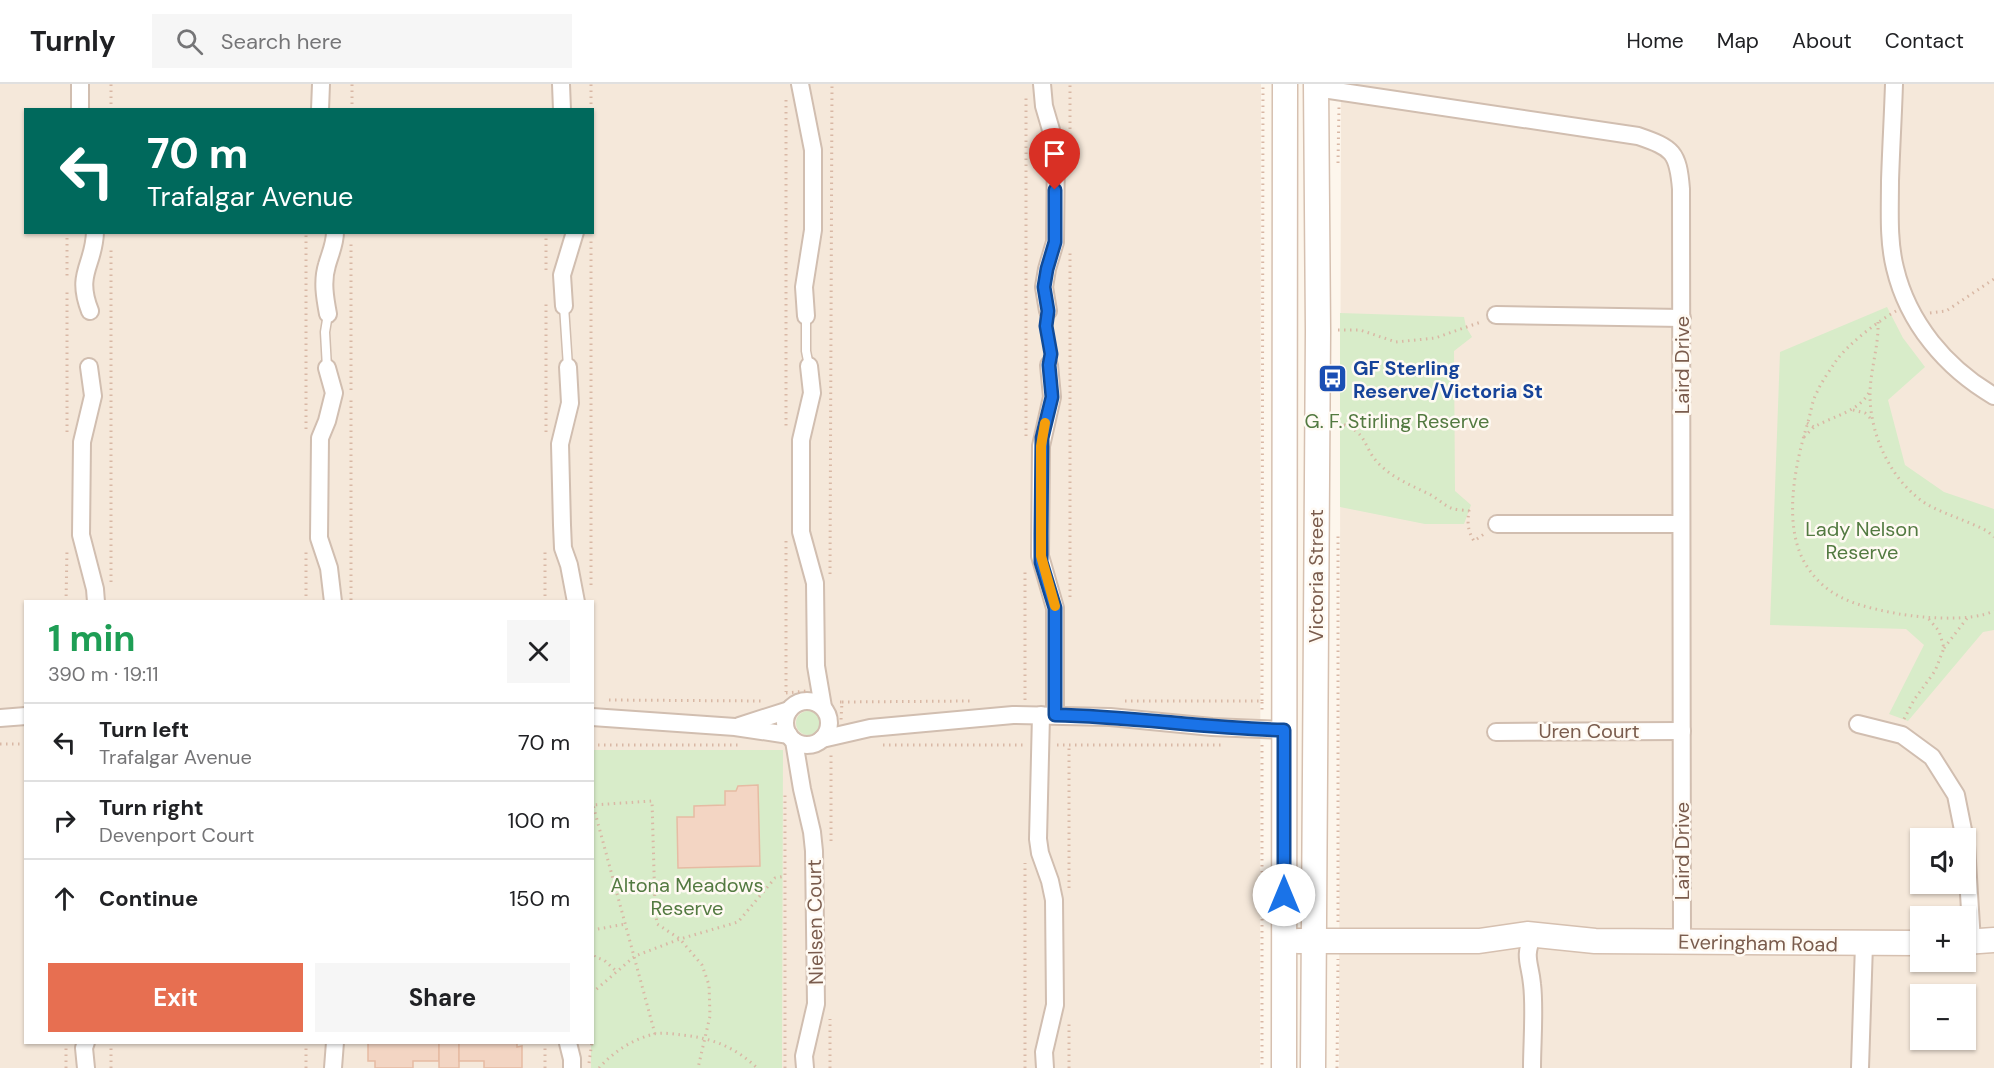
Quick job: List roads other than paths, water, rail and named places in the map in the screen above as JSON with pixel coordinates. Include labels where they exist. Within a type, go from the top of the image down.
[{"type":"street","points":[[80,84],[80,108]]},
{"type":"street","points":[[320,108],[321,84]]},
{"type":"street","points":[[561,84],[562,108]]},
{"type":"street","points":[[800,84],[813,150],[813,230],[804,286],[806,316]]},
{"type":"street","points":[[1042,84],[1044,106],[1056,147],[1055,242],[1044,287],[1048,311]]},
{"type":"street","name":"Victoria Street","points":[[1284,1068],[1285,84]]},
{"type":"street","points":[[1894,84],[1889,220],[1895,268],[1913,314],[1935,348],[1975,385],[1994,396]]},
{"type":"street","name":"Victoria Street","points":[[1313,1068],[1318,342],[1316,86]]},
{"type":"street","name":"Laird Drive","points":[[1316,86],[1638,136],[1661,143],[1674,154],[1680,171],[1682,318],[1682,942]]},
{"type":"street","points":[[90,311],[85,297],[83,279],[94,234]]},
{"type":"street","points":[[328,314],[324,293],[326,268],[335,234]]},
{"type":"street","points":[[564,306],[562,275],[574,234]]},
{"type":"street","points":[[1496,315],[1682,318]]},
{"type":"street","points":[[1046,1068],[1044,1052],[1055,1005],[1054,900],[1040,854],[1038,838],[1055,608],[1041,556],[1041,446],[1052,397],[1049,365]]},
{"type":"street","points":[[801,777],[808,755],[829,727],[816,666],[815,583],[802,539],[801,523],[802,435],[812,393],[809,366]]},
{"type":"street","points":[[89,367],[93,396],[81,442],[81,535],[96,600]]},
{"type":"street","points":[[568,367],[570,403],[560,444],[562,525],[563,548],[569,565],[576,600]]},
{"type":"street","points":[[327,368],[334,393],[320,438],[319,538],[329,568],[333,600]]},
{"type":"street","points":[[1497,524],[1682,525]]},
{"type":"street","points":[[735,727],[766,717],[790,702],[810,683],[816,666]]},
{"type":"street","points":[[790,702],[809,700],[817,702],[841,721],[870,728]]},
{"type":"street","points":[[790,702],[784,723],[791,738]]},
{"type":"street","points":[[594,717],[735,727],[791,738],[805,745],[870,728],[988,716],[1048,715],[1133,719],[1221,728],[1316,730]]},
{"type":"street","points":[[0,718],[24,716]]},
{"type":"street","points":[[1858,724],[1902,735],[1932,757],[1956,795],[1966,845],[1977,941]]},
{"type":"street","name":"Uren Court","points":[[1496,732],[1682,731]]},
{"type":"street","name":"Nielsen Court","points":[[791,738],[801,777],[814,851],[816,1004],[804,1056],[805,1068]]},
{"type":"street","name":"Everingham Road","points":[[1284,942],[1338,940],[1479,941],[1533,944],[1595,941],[1910,943]]},
{"type":"street","points":[[1532,1068],[1532,985],[1538,964],[1533,944]]},
{"type":"street","points":[[1860,1068],[1864,944]]},
{"type":"street","points":[[85,1044],[86,1068]]},
{"type":"street","points":[[333,1068],[335,1044]]},
{"type":"street","points":[[568,1044],[572,1068]]},
{"type":"lane","points":[[564,306],[568,367]]},
{"type":"lane","points":[[1048,311],[1046,326],[1051,354],[1049,365]]},
{"type":"lane","points":[[327,368],[328,314]]},
{"type":"lane","points":[[806,316],[806,351],[809,366]]},
{"type":"place","name":"GF Sterling Reserve/Victoria St","points":[[1332,379]]},
{"type":"park label","name":"G. F. Stirling Reserve","points":[[1397,421]]},
{"type":"park label","name":"Lady Nelson Reserve","points":[[1862,540]]},
{"type":"park label","name":"Altona Meadows Reserve","points":[[687,896]]}]
